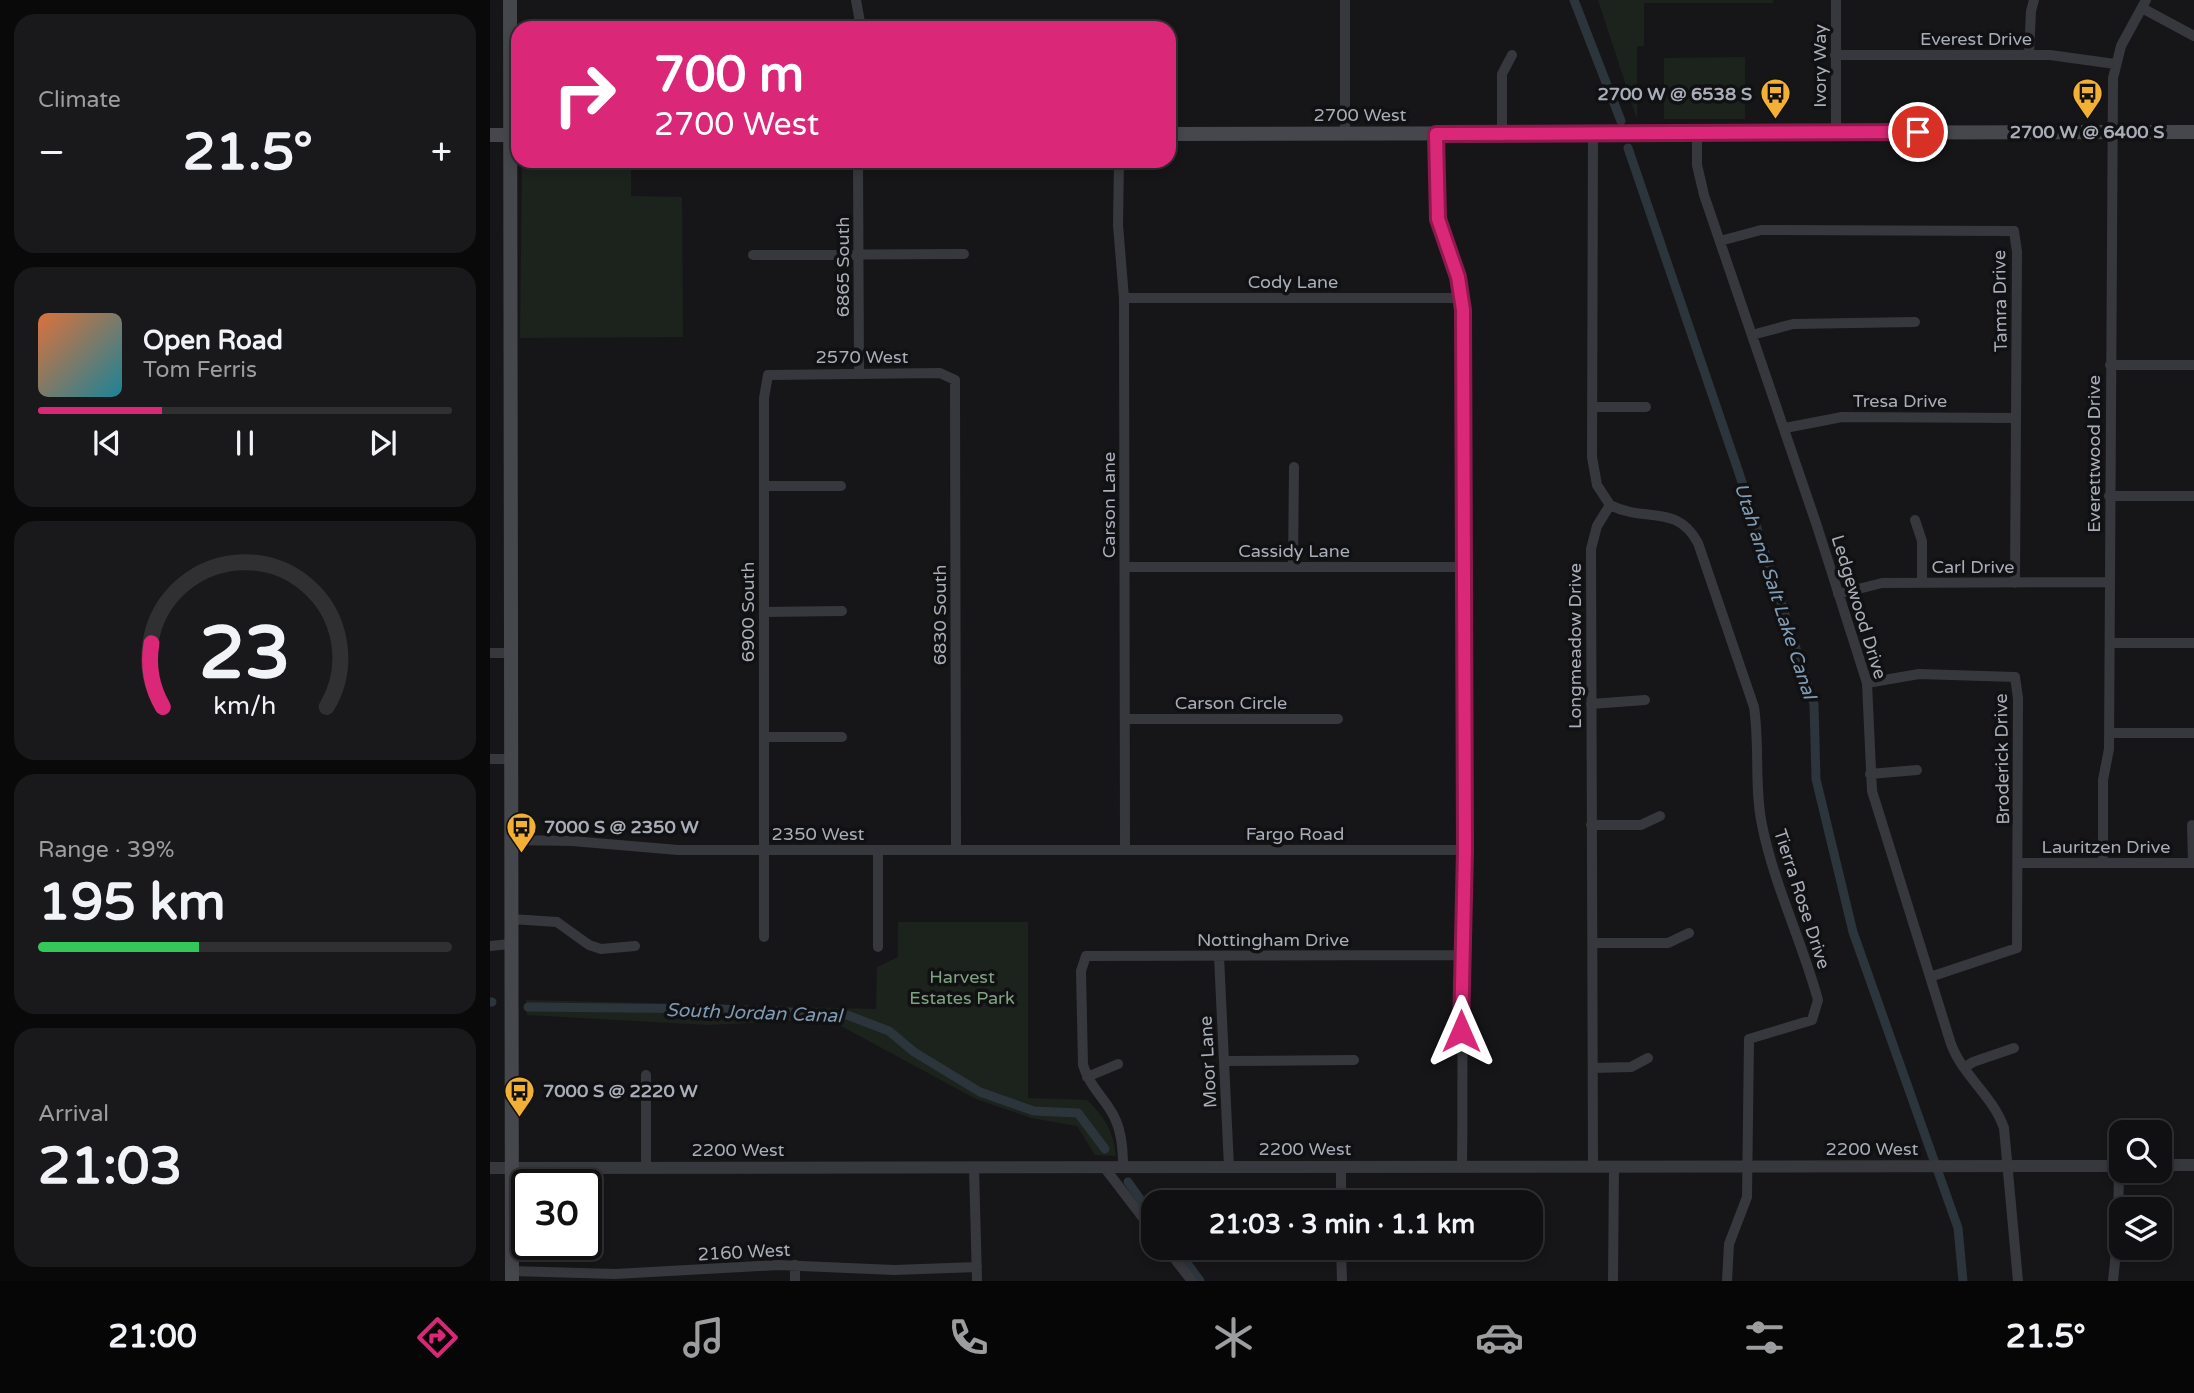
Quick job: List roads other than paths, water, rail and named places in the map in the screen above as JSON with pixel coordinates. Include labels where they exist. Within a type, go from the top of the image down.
[{"type":"main road","points":[[510,0],[511,34]]},
{"type":"main road","name":"2700 West","points":[[1176,134],[2194,132]]},
{"type":"main road","points":[[490,135],[511,135]]},
{"type":"main road","points":[[512,1276],[514,168]]},
{"type":"street","points":[[856,0],[860,21]]},
{"type":"street","points":[[1345,0],[1345,134]]},
{"type":"street","name":"Ivory Way","points":[[1836,0],[1836,132]]},
{"type":"street","points":[[2029,55],[2034,0]]},
{"type":"street","points":[[2115,64],[2144,4],[2194,36]]},
{"type":"street","points":[[1502,134],[1502,74],[1512,55]]},
{"type":"street","name":"Everest Drive","points":[[1836,55],[2029,55],[2071,57],[2115,64]]},
{"type":"street","name":"Everettwood Drive","points":[[2103,863],[2104,775],[2109,733],[2111,132],[2115,64]]},
{"type":"street","points":[[1593,133],[1593,472],[1603,496],[1610,505]]},
{"type":"street","name":"Ledgewood Drive","points":[[1697,133],[1698,176],[1785,428],[1867,683],[1872,791],[1951,1044],[1964,1068],[2000,1116],[2018,1281]]},
{"type":"street","points":[[1436,134],[1438,219],[1462,298],[1465,850],[1461,955],[1462,1166]]},
{"type":"street","name":"6865 South","points":[[858,168],[859,372]]},
{"type":"street","name":"Carson Lane","points":[[1119,168],[1118,226],[1124,298],[1125,850]]},
{"type":"street","name":"Tamra Drive","points":[[1720,241],[1761,230],[2014,232],[2015,583]]},
{"type":"street","points":[[753,255],[964,254]]},
{"type":"street","name":"Cody Lane","points":[[1124,298],[1462,298]]},
{"type":"street","points":[[1752,335],[1793,324],[1915,322]]},
{"type":"street","points":[[2110,365],[2194,365]]},
{"type":"street","name":"2570 West","points":[[768,375],[940,373],[955,380]]},
{"type":"street","name":"6900 South","points":[[764,937],[764,398],[768,375]]},
{"type":"street","name":"6830 South","points":[[955,380],[956,850]]},
{"type":"street","points":[[1592,407],[1646,407]]},
{"type":"street","name":"Tresa Drive","points":[[1785,428],[1842,417],[2016,418]]},
{"type":"street","points":[[1293,567],[1294,467]]},
{"type":"street","points":[[764,486],[841,486]]},
{"type":"street","points":[[2109,496],[2194,496]]},
{"type":"street","name":"Longmeadow Drive","points":[[1593,1167],[1591,549],[1597,526],[1610,505]]},
{"type":"street","name":"Tierra Rose Drive","points":[[1610,505],[1632,515],[1663,516],[1680,520],[1690,529],[1698,543],[1754,707],[1758,732],[1759,804],[1765,839],[1818,1000],[1812,1020],[1748,1039],[1744,1208],[1729,1244],[1727,1281]]},
{"type":"street","points":[[1915,520],[1922,541],[1922,583]]},
{"type":"street","name":"Cassidy Lane","points":[[1125,567],[1463,567]]},
{"type":"street","name":"Carl Drive","points":[[1838,594],[1882,583],[2109,582]]},
{"type":"street","points":[[764,612],[842,611]]},
{"type":"street","points":[[2110,643],[2194,643]]},
{"type":"street","points":[[490,653],[511,653]]},
{"type":"street","name":"Broderick Drive","points":[[1867,683],[1919,674],[2015,677],[2018,698],[2017,948],[1930,977]]},
{"type":"street","points":[[1591,704],[1645,700]]},
{"type":"street","name":"Carson Circle","points":[[1125,719],[1338,719]]},
{"type":"street","points":[[2109,733],[2194,733]]},
{"type":"street","points":[[764,737],[842,737]]},
{"type":"street","points":[[490,759],[511,759]]},
{"type":"street","points":[[1870,774],[1917,769]]},
{"type":"street","points":[[1591,825],[1641,825],[1660,816]]},
{"type":"street","points":[[2192,825],[2193,863]]},
{"type":"street","name":"2350 West","points":[[511,840],[572,841],[666,850],[1125,850]]},
{"type":"street","points":[[878,850],[878,947]]},
{"type":"street","name":"Fargo Road","points":[[1125,850],[1465,850]]},
{"type":"street","name":"Lauritzen Drive","points":[[2018,863],[2193,863]]},
{"type":"street","points":[[511,919],[557,922],[589,945],[601,949],[635,946]]},
{"type":"street","points":[[1594,943],[1668,943],[1689,933]]},
{"type":"street","points":[[490,946],[511,944]]},
{"type":"street","name":"Nottingham Drive","points":[[1087,1077],[1082,1043],[1082,971],[1086,956],[1461,955]]},
{"type":"street","name":"Moor Lane","points":[[1219,956],[1229,1167]]},
{"type":"street","points":[[1964,1068],[1973,1062],[2014,1048]]},
{"type":"street","points":[[1593,1068],[1631,1067],[1648,1058]]},
{"type":"street","points":[[1224,1061],[1354,1060]]},
{"type":"street","points":[[1118,1064],[1087,1077],[1115,1118],[1122,1141],[1123,1167]]},
{"type":"street","points":[[646,1074],[646,1168]]},
{"type":"street","points":[[2172,1165],[2194,1165]]},
{"type":"street","points":[[1341,1166],[1341,1190]]},
{"type":"street","name":"2200 West","points":[[490,1168],[2109,1166]]},
{"type":"street","points":[[974,1167],[977,1281]]},
{"type":"street","points":[[1104,1167],[1141,1215]]},
{"type":"street","points":[[1613,1281],[1614,1167]]},
{"type":"street","points":[[2113,1281],[2120,1183]]},
{"type":"street","points":[[1175,1260],[1192,1281]]},
{"type":"street","points":[[1342,1260],[1342,1281]]},
{"type":"street","points":[[794,1265],[794,1281]]},
{"type":"street","name":"2160 West","points":[[512,1276],[616,1278],[794,1265],[881,1276],[977,1267]]},
{"type":"street","points":[[707,1270],[708,1281]]},
{"type":"waterway","name":"Utah and Salt Lake Canal","points":[[1574,0],[1621,121]]},
{"type":"waterway","name":"Utah and Salt Lake Canal","points":[[1628,148],[1739,473],[1814,704],[1816,779],[1853,932],[1958,1228],[1963,1281]]},
{"type":"waterway","name":"South Jordan Canal","points":[[528,1007],[720,1009],[847,1015],[889,1031],[914,1052],[980,1092],[1034,1111],[1078,1113],[1105,1149]]},
{"type":"waterway","name":"South Jordan Canal","points":[[1128,1182],[1141,1200]]},
{"type":"waterway","name":"South Jordan Canal","points":[[1185,1260],[1200,1281]]},
{"type":"place","name":"2700 W @ 6538 S","points":[[1775,121]]},
{"type":"place","name":"2700 W @ 6400 S","points":[[2087,121]]},
{"type":"place","name":"7000 S @ 2350 W","points":[[521,854]]},
{"type":"place","name":"7000 S @ 2220 W","points":[[520,1118]]},
{"type":"park label","name":"Harvest Estates Park","points":[[962,988]]}]
